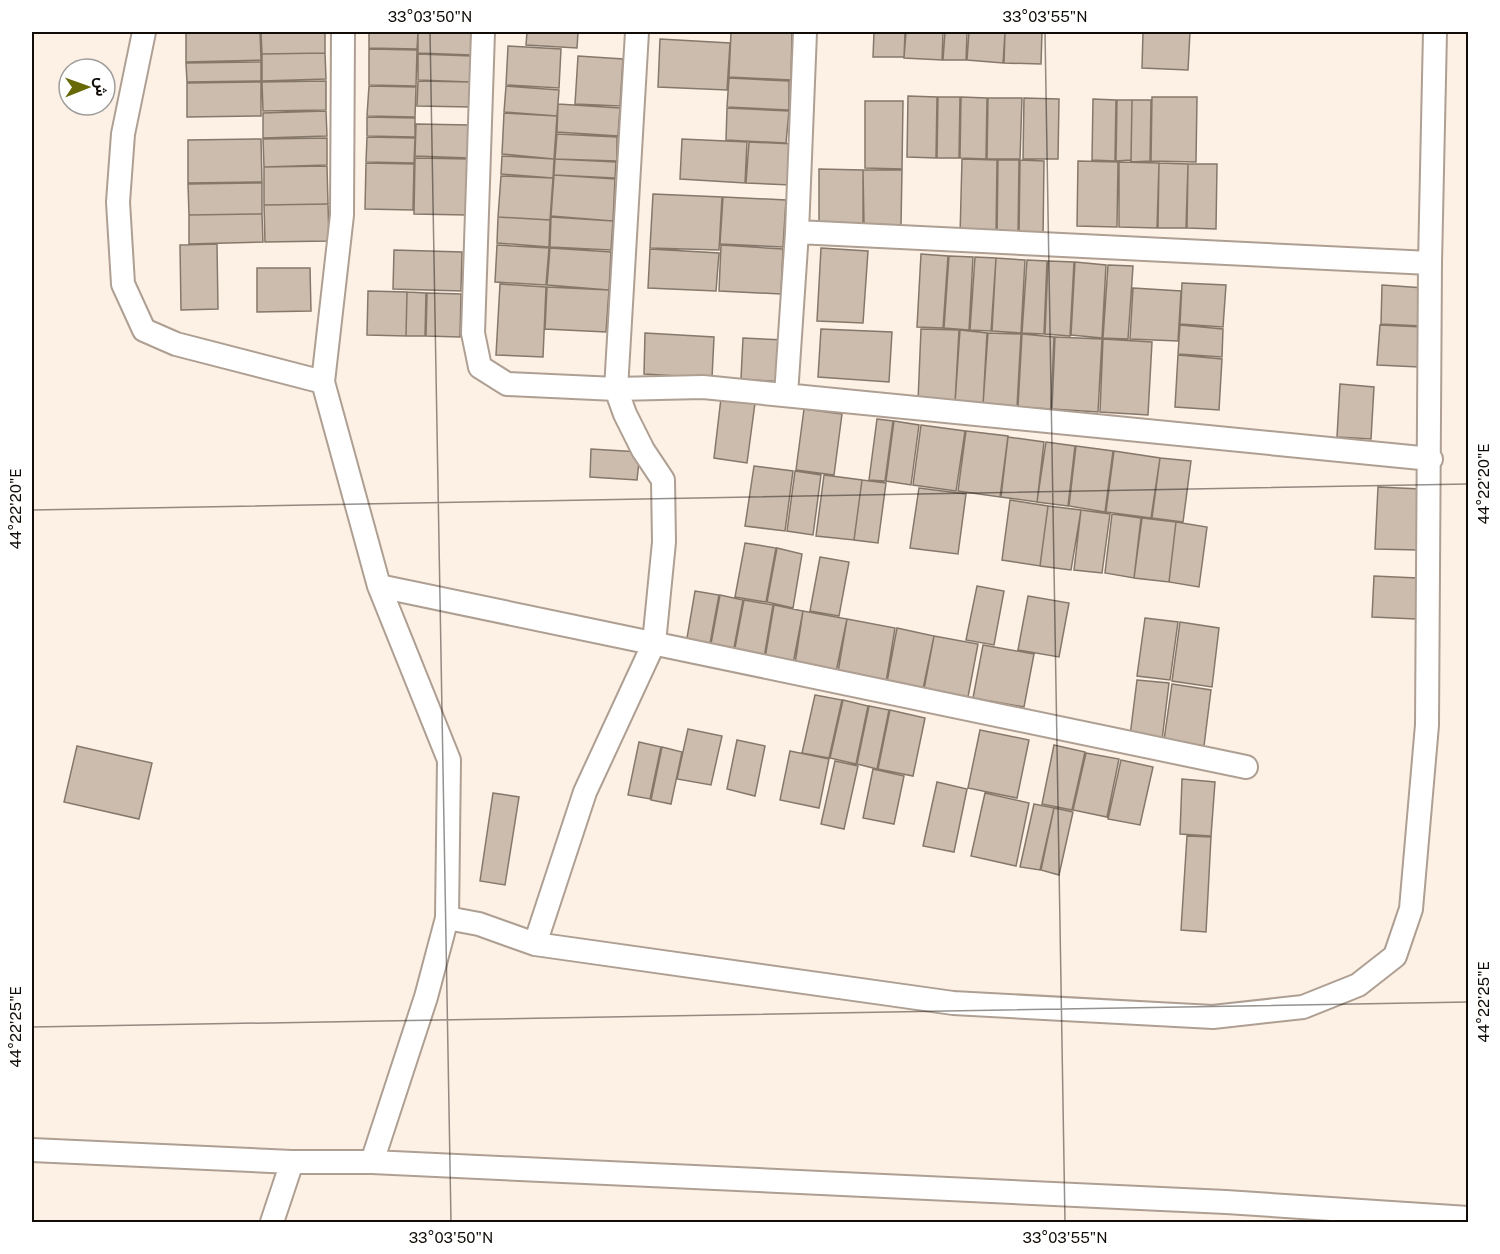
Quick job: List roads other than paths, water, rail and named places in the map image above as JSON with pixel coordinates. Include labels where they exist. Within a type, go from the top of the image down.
[{"type":"street","points":[[144,32],[123,134],[118,202],[123,284],[144,330],[176,344],[323,382]]},
{"type":"street","points":[[343,32],[342,215],[323,382],[380,586],[449,760],[447,918],[426,998],[372,1162]]},
{"type":"street","points":[[483,32],[473,333],[480,368],[507,384],[616,389],[703,387],[1431,459]]},
{"type":"street","points":[[535,944],[585,792],[654,643],[664,542],[663,480],[643,450],[625,414],[616,389],[638,32]]},
{"type":"street","points":[[786,395],[797,232],[805,32]]},
{"type":"street","points":[[447,918],[479,924],[535,944],[953,1003],[1213,1017],[1303,1007],[1358,984],[1395,956],[1412,909],[1427,725],[1431,459],[1430,263],[1435,32]]},
{"type":"street","points":[[797,232],[1430,263]]},
{"type":"street","points":[[380,586],[1246,767]]},
{"type":"street","points":[[32,1149],[292,1162],[372,1162],[1226,1202],[1443,1220],[1468,1218]]},
{"type":"street","points":[[272,1222],[292,1162]]}]
